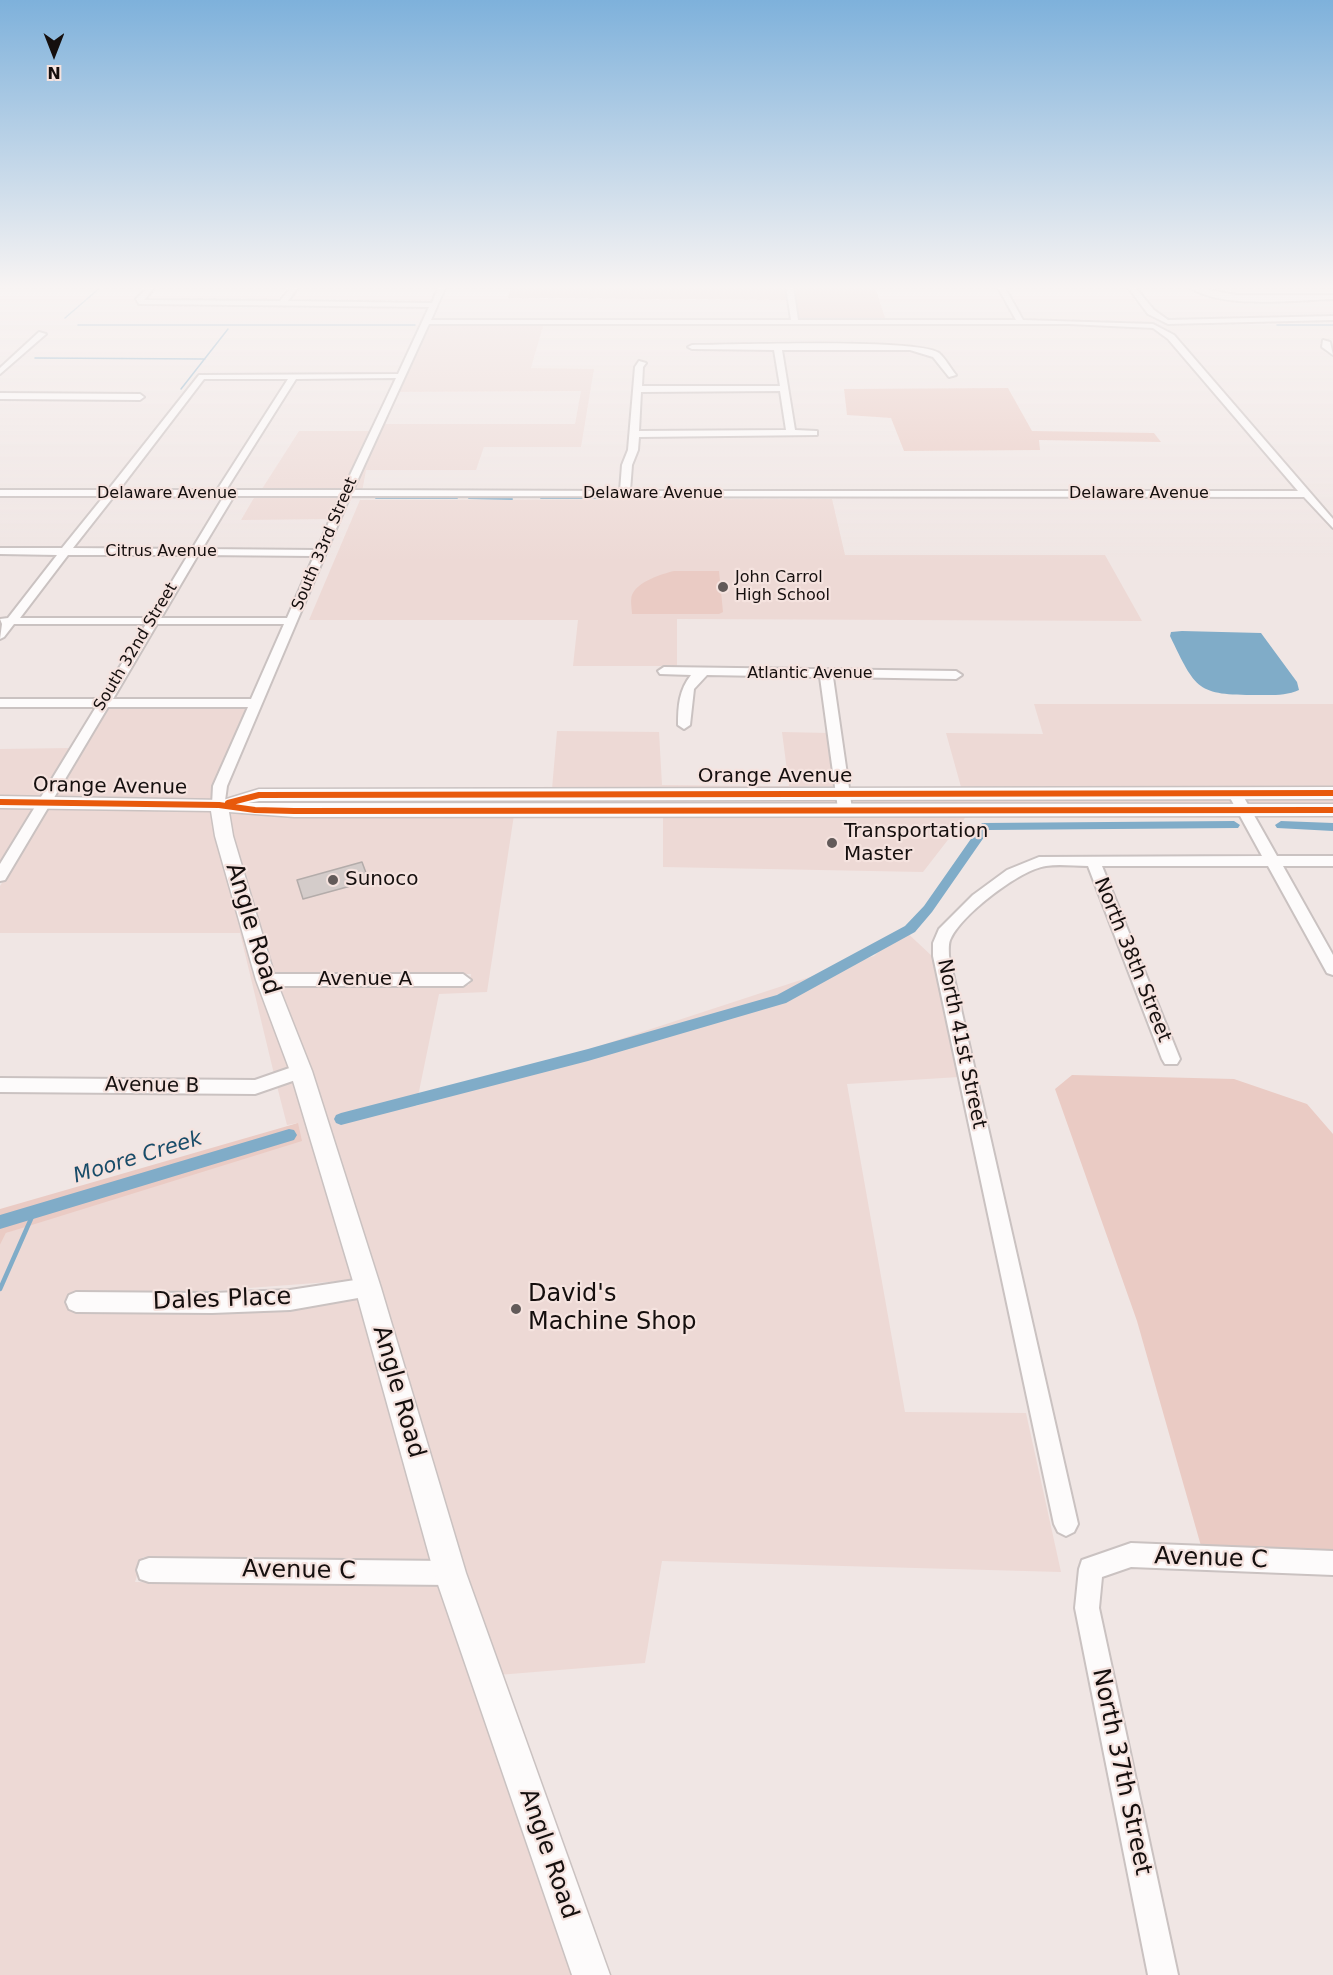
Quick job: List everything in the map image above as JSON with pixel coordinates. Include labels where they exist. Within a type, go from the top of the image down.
[{"type":"main road","name":"Orange Avenue","points":[[219,805],[259,795],[576,793],[844,802],[1245,811],[1333,810]]},
{"type":"main road","points":[[449,811],[467,804],[550,802],[576,793]]},
{"type":"main road","name":"Orange Avenue","points":[[0,802],[219,805],[255,810],[449,811],[1333,793]]},
{"type":"main road","name":"Angle Road","points":[[219,805],[224,836],[266,980],[301,1071],[368,1288],[450,1573],[591,1975]]},
{"type":"street","points":[[0,635],[6,621],[64,552],[201,378]]},
{"type":"street","name":"South 32nd Street","points":[[0,876],[194,551],[224,494],[293,378]]},
{"type":"street","name":"South 33rd Street","points":[[219,805],[220,786],[398,378]]},
{"type":"street","points":[[625,494],[627,465],[633,450],[635,434],[638,378]]},
{"type":"street","points":[[783,378],[791,433]]},
{"type":"street","points":[[1211,378],[1333,525]]},
{"type":"street","points":[[638,389],[785,388]]},
{"type":"street","points":[[0,396],[140,398]]},
{"type":"street","points":[[635,434],[814,433]]},
{"type":"street","name":"Delaware Avenue","points":[[0,493],[1306,494]]},
{"type":"street","name":"Citrus Avenue","points":[[0,551],[322,553]]},
{"type":"street","points":[[6,621],[292,621]]},
{"type":"street","name":"Atlantic Avenue","points":[[664,671],[702,674],[956,675]]},
{"type":"street","points":[[684,725],[690,681],[702,674]]},
{"type":"street","points":[[826,674],[844,802]]},
{"type":"street","points":[[0,703],[256,703]]},
{"type":"street","points":[[1235,794],[1333,969]]},
{"type":"street","name":"North 41st Street","points":[[1066,1524],[941,956],[941,943],[945,933],[1000,878],[1020,868],[1044,861],[1333,861]]},
{"type":"street","name":"North 38th Street","points":[[1093,861],[1171,1059]]},
{"type":"street","name":"Avenue A","points":[[266,980],[463,980]]},
{"type":"street","name":"Avenue B","points":[[0,1085],[255,1087],[301,1071]]},
{"type":"street","name":"Dales Place","points":[[76,1302],[212,1303],[290,1300],[368,1288]]},
{"type":"street","name":"Avenue C","points":[[1091,1569],[1131,1556],[1333,1563]]},
{"type":"street","name":"North 37th Street","points":[[1091,1569],[1087,1608],[1163,1975]]},
{"type":"street","name":"Avenue C","points":[[149,1570],[450,1573]]},
{"type":"shaded area","points":[[402,378],[592,378],[581,447],[484,447],[476,470],[366,470],[362,492],[351,492],[381,424],[575,424],[581,391],[395,392]]},
{"type":"shaded area","points":[[1008,388],[1032,431],[1154,433],[1161,442],[1039,440],[1040,450],[904,451],[891,418],[847,415],[844,389]]},
{"type":"shaded area","points":[[299,431],[370,431],[343,492],[260,492]]},
{"type":"shaded area","points":[[255,496],[341,496],[331,519],[241,520]]},
{"type":"shaded area","name":"John Carrol High School","points":[[832,499],[845,555],[1105,555],[1142,621],[677,619],[677,666],[573,666],[578,620],[309,620],[360,500]]},
{"type":"shaded area","points":[[674,571],[719,571],[723,612],[719,614],[632,614],[631,597],[635,590],[651,579]]},
{"type":"shaded area","points":[[1034,704],[1333,704],[1333,789],[848,790],[848,787],[961,787],[946,733],[1043,734]]},
{"type":"shaded area","points":[[107,706],[249,707],[213,801],[53,798]]},
{"type":"shaded area","points":[[557,731],[659,732],[662,785],[762,786],[789,786],[782,732],[829,733],[836,790],[552,789]]},
{"type":"shaded area","points":[[71,748],[42,798],[0,798],[0,749]]},
{"type":"shaded area","points":[[1333,797],[1333,805],[1248,805],[1243,798]]},
{"type":"shaded area","points":[[577,798],[838,798],[838,805],[567,802]]},
{"type":"shaded area","points":[[849,798],[1232,798],[1236,805],[850,805]]},
{"type":"shaded area","points":[[0,806],[37,807],[0,866]]},
{"type":"shaded area","points":[[48,807],[212,809],[259,982],[258,986],[260,986],[291,1068],[274,1074],[240,933],[0,933],[0,886]]},
{"type":"shaded area","points":[[226,811],[292,815],[447,817],[514,815],[487,992],[439,994],[416,1106],[874,956],[902,928],[933,957],[959,1077],[847,1084],[905,1412],[1026,1413],[1061,1572],[662,1561],[645,1663],[498,1675],[276,986],[469,985],[471,974],[272,975],[230,834]]},
{"type":"shaded area","points":[[968,814],[923,872],[663,867],[663,815]]},
{"type":"shaded area","points":[[1072,1075],[1234,1079],[1307,1104],[1333,1134],[1333,1550],[1201,1546],[1137,1321],[1055,1089]]},
{"type":"shaded area","points":[[295,1080],[356,1280],[195,1292],[190,1310],[361,1298],[434,1560],[143,1557],[135,1582],[442,1586],[576,1975],[0,1975],[0,1245],[6,1233],[298,1123],[287,1125],[277,1086]]},
{"type":"shaded area","points":[[298,1123],[302,1141],[6,1233],[0,1245],[0,1209]]},
{"type":"water","points":[[1171,632],[1261,633],[1297,682],[1299,690],[1268,695],[1237,695],[1210,691],[1193,678],[1170,636]]},
{"type":"building","name":"Sunoco","points":[[362,862],[369,881],[303,899],[297,880]]},
{"type":"waterway","points":[[181,389],[189,378]]},
{"type":"waterway","points":[[376,498],[457,498]]},
{"type":"waterway","points":[[469,498],[512,499]]},
{"type":"waterway","points":[[541,498],[611,498]]},
{"type":"waterway","points":[[341,1119],[588,1055],[781,999],[910,929],[928,909],[986,826],[1234,825]]},
{"type":"waterway","points":[[1281,825],[1333,827]]},
{"type":"waterway","name":"Moore Creek","points":[[0,1222],[289,1135]]},
{"type":"waterway","points":[[0,1289],[34,1212]]},
{"type":"cycle path","points":[[228,803],[259,795],[1333,793]]},
{"type":"cycle path","points":[[0,802],[219,805],[255,810],[294,811],[1333,810]]},
{"type":"place","name":"John Carrol High School","points":[[723,587]]},
{"type":"place","name":"Transportation Master","points":[[832,843]]},
{"type":"place","name":"Sunoco","points":[[333,880]]},
{"type":"place","name":"David's Machine Shop","points":[[516,1309]]}]
